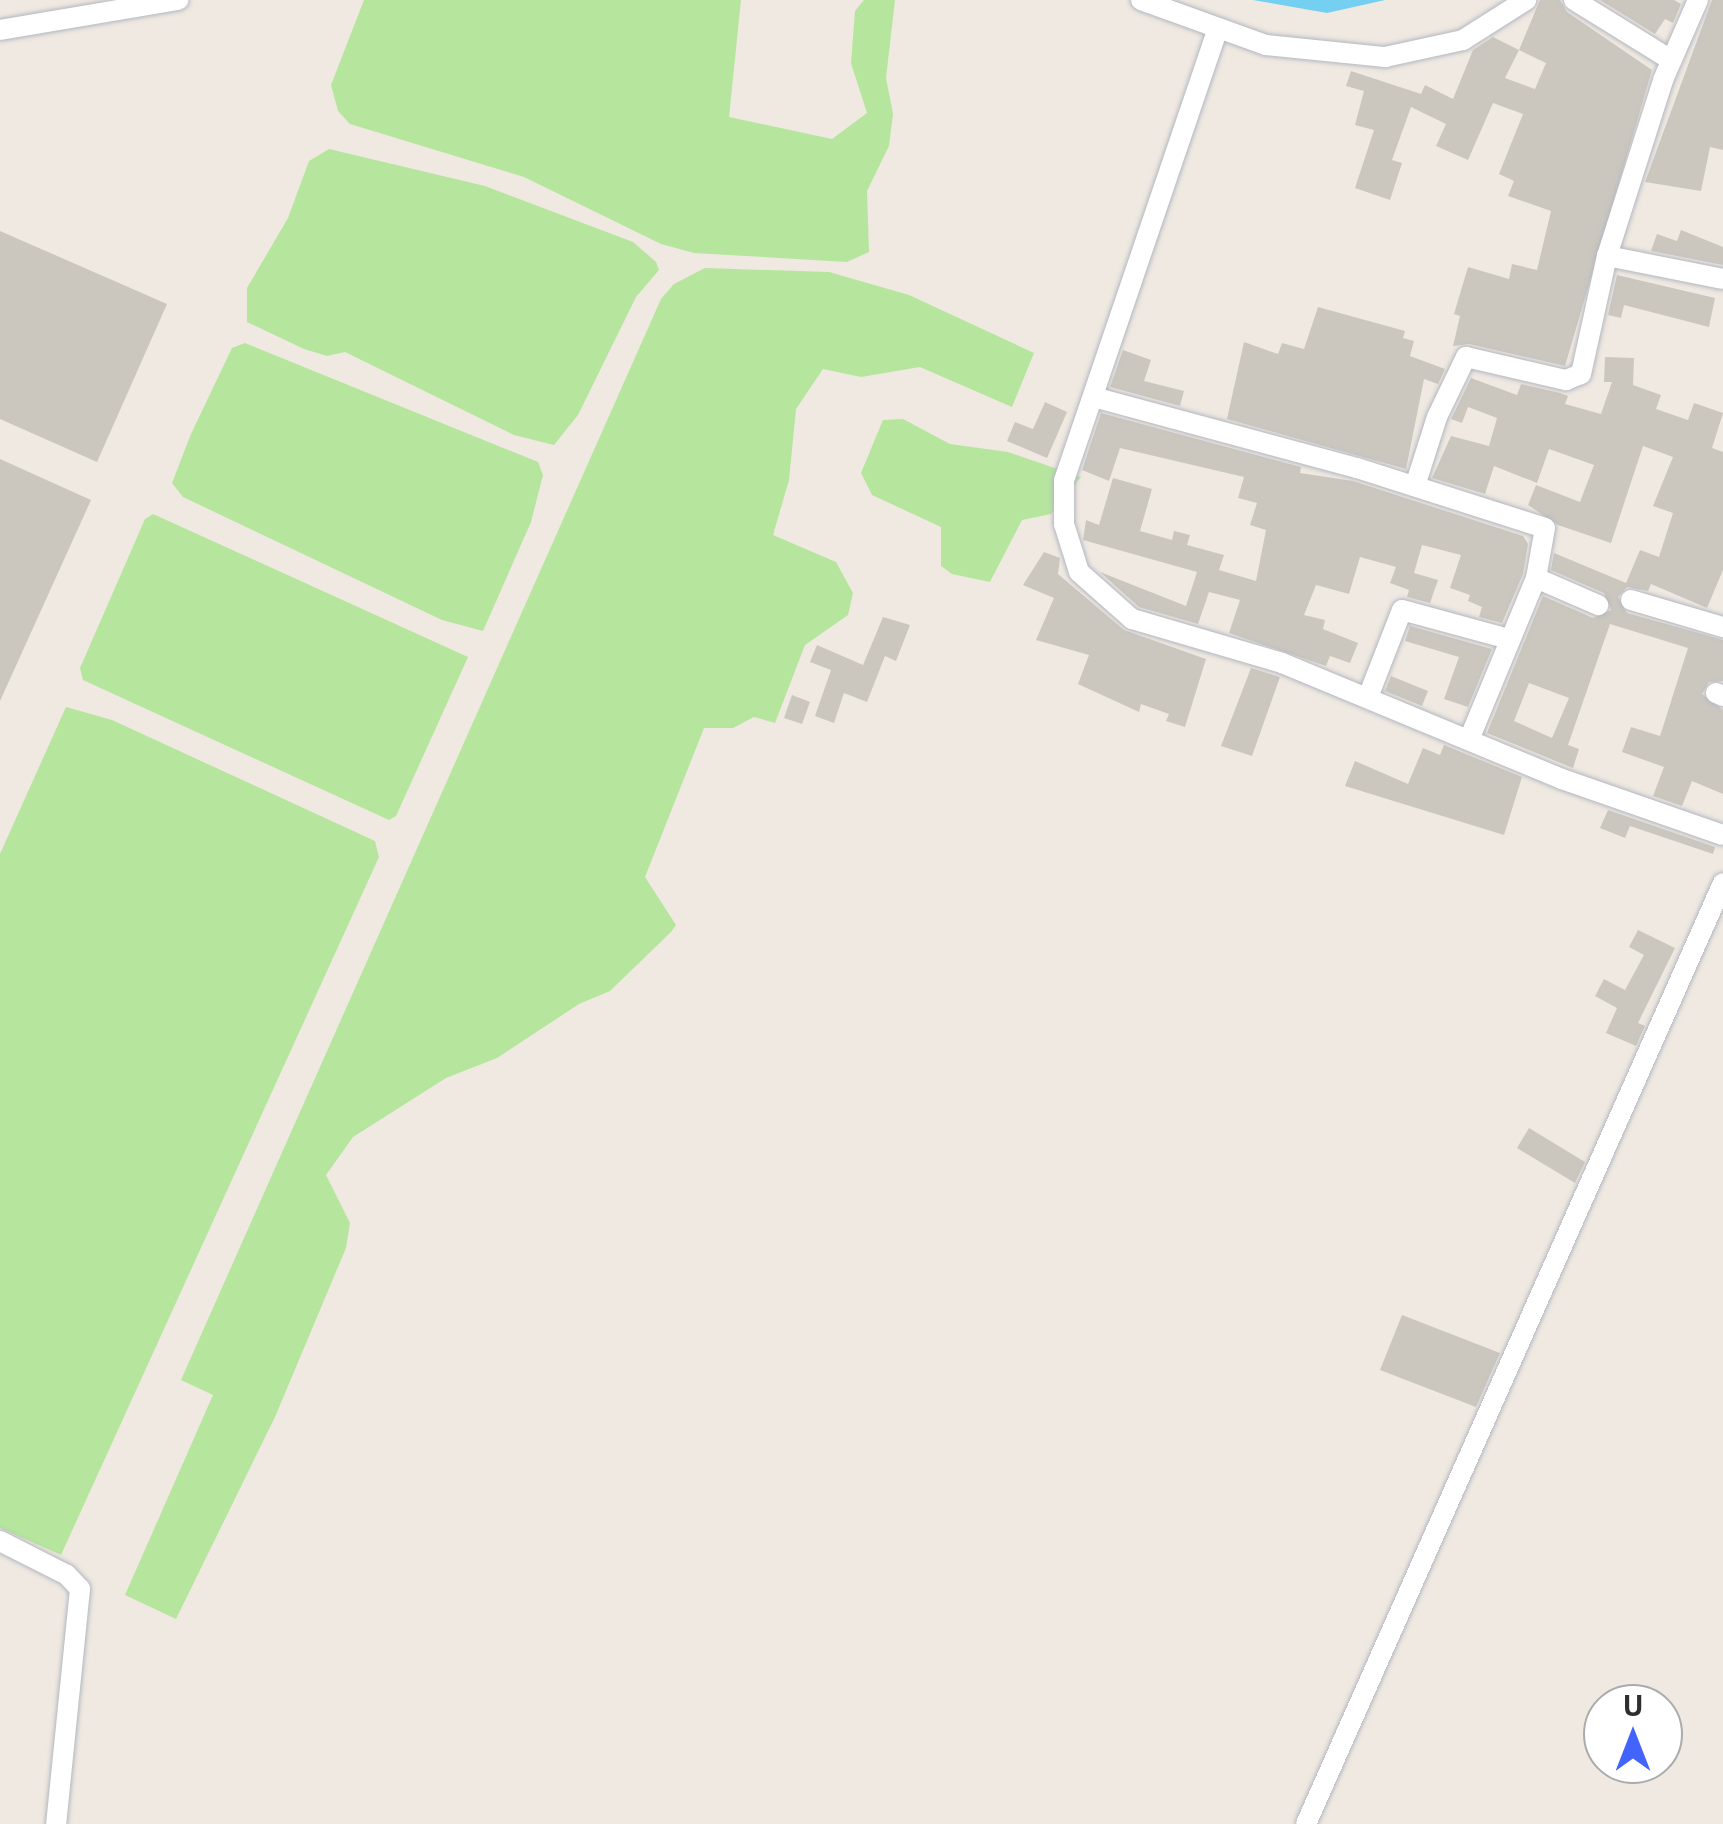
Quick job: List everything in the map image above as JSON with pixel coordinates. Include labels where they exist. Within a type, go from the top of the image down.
[{"type":"street","points":[[0,30],[178,0]]},
{"type":"street","points":[[1140,0],[1217,31],[1332,56],[1385,56],[1462,40],[1526,0]]},
{"type":"street","points":[[1574,0],[1671,60]]},
{"type":"street","points":[[1415,486],[1437,416],[1466,357],[1566,380],[1579,377],[1606,256],[1671,60],[1698,0]]},
{"type":"street","points":[[1217,31],[1093,380],[1096,398],[1062,499],[1074,561],[1088,586],[1132,619],[1282,663],[1469,740],[1723,835]]},
{"type":"street","points":[[1606,256],[1723,279]]},
{"type":"street","points":[[1096,398],[1415,486],[1545,528],[1536,578],[1469,740]]},
{"type":"street","points":[[1536,578],[1598,605]]},
{"type":"street","points":[[1631,600],[1722,624]]},
{"type":"street","points":[[1368,698],[1402,610],[1510,639]]},
{"type":"street","points":[[1306,1824],[1723,884]]},
{"type":"street","points":[[0,1541],[67,1575],[80,1589],[56,1824]]},
{"type":"green space","points":[[364,0],[741,0],[729,117],[832,139],[867,113],[851,63],[855,11],[864,0],[895,0],[886,78],[893,114],[889,146],[867,191],[869,252],[847,262],[694,253],[661,244],[524,177],[350,124],[338,111],[331,85]]},
{"type":"green space","points":[[329,149],[485,186],[633,242],[656,262],[659,270],[636,297],[578,415],[554,445],[514,435],[345,352],[327,356],[304,349],[247,322],[247,288],[288,218],[309,161]]},
{"type":"green space","points":[[705,268],[829,272],[909,295],[1034,353],[1012,407],[920,367],[861,377],[823,369],[796,409],[789,480],[773,535],[836,562],[853,593],[848,615],[805,645],[775,723],[754,717],[733,728],[704,728],[645,877],[676,925],[671,932],[610,991],[579,1004],[497,1058],[446,1078],[353,1137],[326,1175],[350,1223],[346,1248],[275,1417],[176,1619],[125,1595],[213,1395],[181,1380],[661,299],[674,284]]},
{"type":"green space","points":[[245,343],[538,462],[543,475],[531,522],[483,631],[442,620],[183,497],[172,483],[191,434],[232,348]]},
{"type":"green space","points":[[903,419],[950,444],[1008,452],[1081,477],[1051,514],[1022,520],[990,582],[952,574],[941,566],[941,527],[872,495],[861,473],[883,420]]},
{"type":"green space","points":[[153,514],[468,657],[396,816],[389,820],[83,680],[80,668],[145,519]]},
{"type":"green space","points":[[66,707],[112,720],[375,841],[379,857],[61,1555],[0,1528],[0,854]]},
{"type":"water","points":[[1253,0],[1385,0],[1327,13]]},
{"type":"building","points":[[1540,0],[1560,0],[1567,12],[1652,70],[1565,366],[1469,344],[1453,346],[1460,316],[1454,314],[1468,267],[1509,279],[1512,264],[1537,270],[1551,211],[1508,196],[1514,181],[1499,174],[1523,114],[1493,103],[1468,160],[1436,146],[1446,124],[1411,107],[1392,160],[1402,163],[1390,200],[1355,188],[1374,130],[1355,125],[1364,91],[1346,86],[1351,71],[1421,94],[1425,85],[1453,99],[1473,50],[1493,37],[1519,50]],"holes":[[[1519,50],[1546,63],[1535,89],[1505,78]]]},
{"type":"building","points":[[1600,0],[1674,0],[1681,4],[1673,23],[1665,19],[1655,34]]},
{"type":"building","points":[[1712,0],[1723,0],[1723,150],[1710,147],[1701,191],[1645,182]]},
{"type":"building","points":[[1681,230],[1723,247],[1723,265],[1651,251],[1657,234],[1677,241]]},
{"type":"building","points":[[0,231],[167,304],[97,462],[0,419]]},
{"type":"building","points":[[1617,275],[1715,298],[1709,327],[1624,305],[1621,318],[1608,315]]},
{"type":"building","points":[[1318,307],[1405,331],[1403,338],[1414,341],[1410,356],[1445,369],[1438,384],[1424,379],[1406,469],[1227,419],[1244,342],[1278,354],[1282,343],[1304,349]]},
{"type":"building","points":[[1123,350],[1151,360],[1144,381],[1184,391],[1180,406],[1110,387]]},
{"type":"building","points":[[1605,357],[1634,358],[1633,385],[1661,395],[1656,409],[1688,420],[1694,403],[1723,413],[1712,448],[1723,452],[1723,570],[1707,608],[1651,584],[1648,591],[1627,587],[1618,597],[1627,613],[1723,640],[1723,681],[1709,682],[1702,694],[1723,710],[1723,794],[1692,781],[1682,806],[1653,796],[1664,767],[1622,752],[1631,727],[1660,736],[1688,648],[1610,624],[1568,745],[1579,749],[1573,768],[1487,733],[1543,596],[1593,618],[1611,610],[1604,593],[1551,570],[1554,553],[1626,583],[1640,550],[1659,557],[1673,513],[1653,506],[1673,457],[1643,446],[1611,543],[1558,525],[1528,505],[1536,485],[1580,502],[1594,465],[1549,449],[1537,483],[1494,466],[1485,494],[1432,478],[1451,436],[1489,446],[1497,418],[1468,407],[1462,423],[1451,419],[1471,378],[1517,395],[1521,384],[1560,393],[1568,396],[1565,404],[1601,414],[1612,382],[1604,382]],"holes":[[[1529,683],[1569,698],[1552,738],[1514,721]]]},
{"type":"building","points":[[1045,402],[1067,412],[1047,458],[1007,441],[1015,422],[1033,429]]},
{"type":"building","points":[[1101,413],[1301,467],[1300,473],[1353,481],[1523,536],[1528,544],[1523,574],[1502,623],[1479,617],[1482,607],[1468,601],[1470,595],[1450,588],[1461,555],[1422,545],[1414,573],[1438,580],[1430,603],[1407,597],[1409,590],[1390,583],[1396,567],[1360,557],[1349,594],[1316,585],[1304,615],[1325,620],[1323,629],[1358,643],[1350,663],[1330,656],[1326,666],[1229,633],[1240,600],[1209,592],[1198,624],[1139,607],[1100,572],[1186,606],[1197,572],[1083,540],[1086,520],[1099,525],[1113,478],[1152,489],[1140,531],[1172,540],[1174,531],[1190,535],[1187,545],[1224,555],[1219,570],[1256,581],[1266,530],[1250,525],[1257,503],[1238,498],[1244,477],[1120,448],[1109,481],[1082,470]]},
{"type":"building","points":[[0,459],[91,500],[0,701]]},
{"type":"building","points":[[1044,552],[1060,558],[1058,574],[1124,630],[1206,659],[1185,727],[1166,721],[1169,714],[1141,704],[1139,712],[1078,684],[1089,655],[1036,640],[1054,598],[1023,585]]},
{"type":"building","points":[[883,617],[910,625],[896,661],[885,656],[867,702],[844,693],[834,723],[815,716],[831,670],[810,662],[817,645],[863,665]]},
{"type":"building","points":[[1410,626],[1492,649],[1468,707],[1444,699],[1459,657],[1405,641]]},
{"type":"building","points":[[1251,668],[1280,677],[1252,756],[1221,746]]},
{"type":"building","points":[[1391,676],[1428,691],[1422,706],[1385,691]]},
{"type":"building","points":[[792,695],[810,702],[802,724],[784,718]]},
{"type":"building","points":[[1444,745],[1522,777],[1504,835],[1345,786],[1355,761],[1408,784],[1423,748],[1440,755]]},
{"type":"building","points":[[1608,810],[1715,847],[1713,854],[1630,826],[1625,838],[1600,828]]},
{"type":"building","points":[[1638,930],[1675,948],[1638,1023],[1645,1026],[1636,1046],[1606,1033],[1617,1008],[1595,996],[1604,979],[1625,990],[1644,955],[1629,947]]},
{"type":"building","points":[[1529,1128],[1585,1162],[1575,1183],[1517,1148]]},
{"type":"building","points":[[1402,1315],[1500,1353],[1476,1407],[1380,1370]]}]
